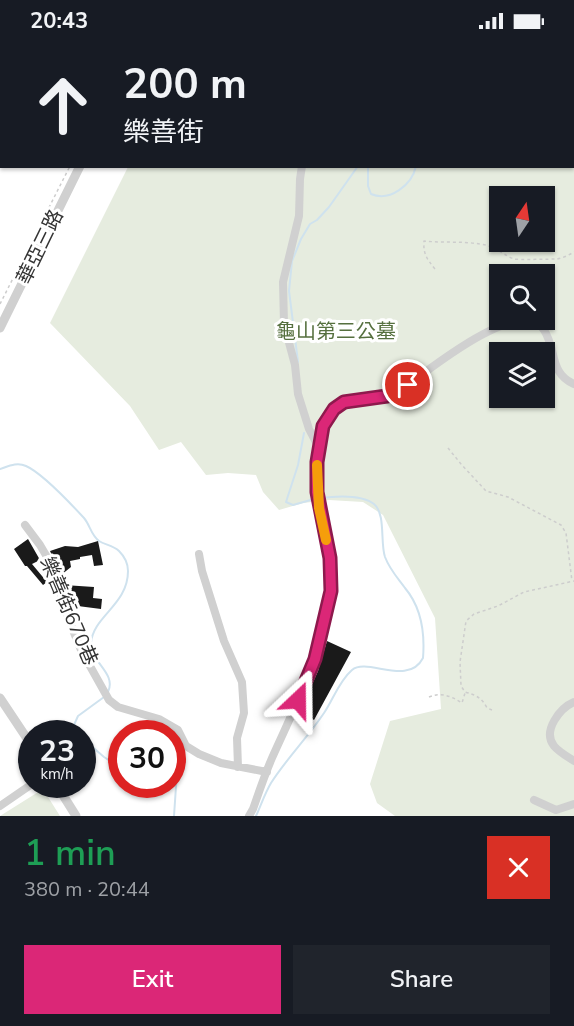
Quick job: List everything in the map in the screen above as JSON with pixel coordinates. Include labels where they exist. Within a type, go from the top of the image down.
[{"type":"street","name":"華亞三路","points":[[0,328],[79,168]]},
{"type":"street","points":[[302,168],[299,216],[283,282],[284,324],[295,365],[298,394],[309,429],[319,448]]},
{"type":"street","points":[[249,816],[315,659],[327,612],[332,575],[319,508],[317,462],[323,426],[327,417],[344,402],[397,393],[457,348],[479,335],[522,321],[535,322],[542,328],[550,341],[557,370],[566,381],[574,384]]},
{"type":"street","name":"樂善街670巷","points":[[25,525],[50,562],[81,650],[109,700],[118,707],[159,719],[178,730],[186,746],[221,763],[267,772]]},
{"type":"street","points":[[199,554],[224,641],[242,682],[244,713],[237,738],[238,767]]},
{"type":"street","points":[[0,698],[18,725]]},
{"type":"street","points":[[574,702],[556,715],[550,737],[553,745],[574,761]]},
{"type":"street","points":[[0,806],[18,794]]},
{"type":"street","points":[[65,798],[76,816]]},
{"type":"street","points":[[534,800],[556,810],[574,804]]},
{"type":"path","points":[[0,304],[69,168]]},
{"type":"path","points":[[435,269],[426,259],[423,250],[424,241],[445,244],[461,242],[482,244],[497,248],[519,261],[537,258],[556,259],[574,252]]},
{"type":"path","points":[[448,448],[486,491],[508,497],[561,525],[566,533],[573,582],[524,592],[498,606],[474,614],[466,621],[460,662],[461,686],[465,692],[475,694],[483,700],[487,708],[492,710]]},
{"type":"path","points":[[429,697],[436,694],[450,696],[462,703],[465,692]]},
{"type":"green space","name":"龜山第三公墓","points":[[128,168],[574,168],[574,816],[395,816],[377,803],[370,784],[390,721],[441,709],[435,618],[383,515],[363,502],[329,500],[303,503],[279,510],[263,492],[256,475],[228,473],[206,475],[181,442],[159,450],[130,406],[50,323]]},
{"type":"green space","points":[[29,798],[49,798],[60,816],[0,816]]},
{"type":"building","points":[[28,539],[40,560],[32,564],[47,582],[43,585],[25,566],[14,549]]},
{"type":"building","points":[[98,541],[103,565],[94,566],[92,555],[80,557],[80,559],[70,561],[71,567],[61,575],[50,551],[65,546],[78,547]]},
{"type":"building","points":[[64,585],[94,587],[93,598],[102,599],[101,609],[70,605]]},
{"type":"building","points":[[327,641],[351,652],[314,720],[300,712],[318,671]]},
{"type":"waterway","points":[[298,362],[289,291],[292,261],[310,224],[329,207],[357,168]]},
{"type":"waterway","points":[[368,168],[368,186],[371,194],[378,196],[393,194],[399,190],[410,180],[415,168]]},
{"type":"waterway","points":[[304,433],[298,465],[286,502],[293,505],[314,499]]},
{"type":"waterway","points":[[0,469],[19,464],[40,475],[84,518],[96,539],[117,549],[125,560],[128,571],[122,593],[98,625],[91,643],[94,656],[109,679],[108,692]]},
{"type":"waterway","points":[[256,816],[271,783],[318,722],[343,680],[352,670],[359,667],[408,670],[416,666],[423,658],[423,639],[418,612],[415,603],[391,570],[385,557],[378,509],[369,501],[355,497],[320,498]]},
{"type":"waterway","points":[[76,720],[78,716],[104,697]]},
{"type":"waterway","points":[[96,750],[108,760]]},
{"type":"waterway","points":[[174,816],[175,798]]},
{"type":"slow traffic","points":[[317,465],[317,492],[326,540]]},
{"type":"route","points":[[298,700],[315,659],[331,591],[330,558],[317,492],[317,462],[323,426],[327,417],[344,402],[387,396],[397,393],[408,385]]}]
